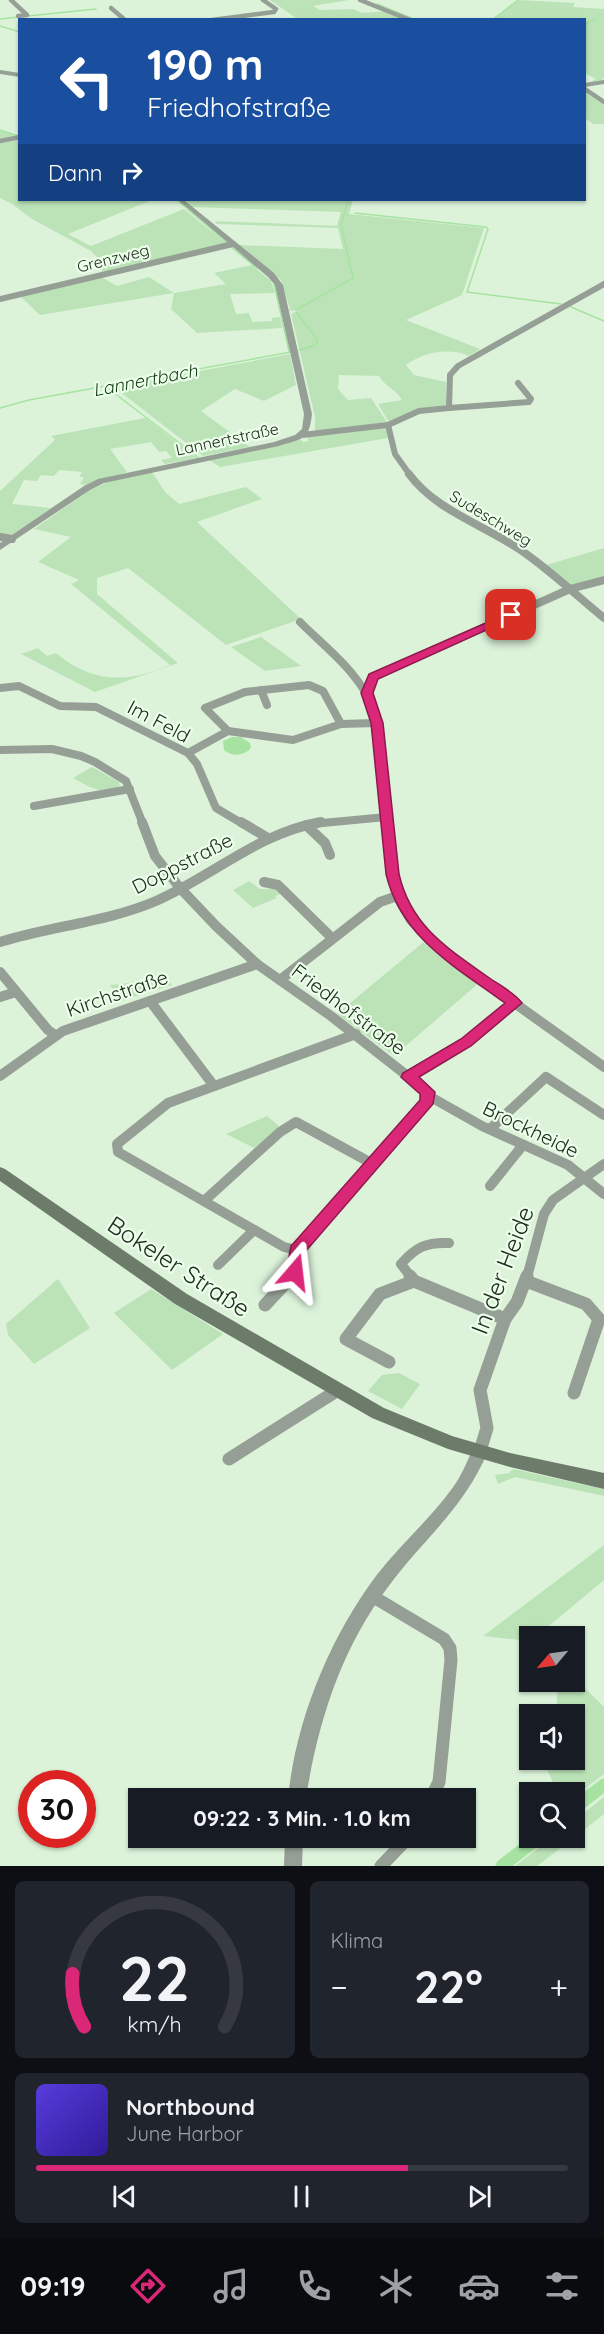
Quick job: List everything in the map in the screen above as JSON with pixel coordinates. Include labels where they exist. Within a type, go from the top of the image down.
[{"type":"main road","name":"Bokeler Straße","points":[[0,1173],[181,1299],[401,1424],[480,1451],[604,1481]]},
{"type":"street","points":[[11,0],[27,15],[18,16]]},
{"type":"street","points":[[228,18],[274,12],[276,9],[263,0]]},
{"type":"street","points":[[360,0],[405,18]]},
{"type":"street","points":[[111,8],[123,18]]},
{"type":"street","points":[[0,72],[18,75]]},
{"type":"street","points":[[586,87],[604,82]]},
{"type":"street","points":[[586,88],[604,102]]},
{"type":"street","points":[[0,141],[18,137]]},
{"type":"street","name":"Lannertstraße","points":[[0,548],[88,487],[101,481],[276,444],[302,435],[309,426],[279,285],[271,275],[182,201]]},
{"type":"street","name":"Grenzweg","points":[[0,299],[233,244]]},
{"type":"street","points":[[449,408],[450,375],[458,366],[604,284]]},
{"type":"street","points":[[302,435],[388,425],[419,411],[529,402],[531,399],[518,383]]},
{"type":"street","name":"Sudeschweg","points":[[388,425],[395,454],[419,487],[522,551],[604,618]]},
{"type":"street","points":[[0,537],[12,539]]},
{"type":"street","points":[[356,677],[373,677],[570,589],[604,580]]},
{"type":"street","points":[[300,622],[356,677],[367,693],[377,723],[392,874],[397,896],[411,920],[450,957],[604,1067]]},
{"type":"street","points":[[367,693],[373,677]]},
{"type":"street","points":[[341,724],[323,691],[309,685],[245,692],[205,708],[228,731],[293,740],[341,724],[377,723]]},
{"type":"street","name":"Im Feld","points":[[0,688],[19,686],[60,706],[96,707],[188,753],[197,764],[216,808],[268,838]]},
{"type":"street","points":[[261,690],[267,705]]},
{"type":"street","points":[[188,753],[228,731]]},
{"type":"street","name":"Friedhofstraße","points":[[0,750],[45,747],[65,749],[126,780],[155,856],[180,888],[216,926],[257,964],[356,1034],[428,1092],[429,1096]]},
{"type":"street","points":[[34,806],[130,789]]},
{"type":"street","name":"Doppstraße","points":[[0,942],[29,932],[138,908],[180,888],[268,838],[306,825],[332,820],[386,817]]},
{"type":"street","points":[[306,825],[325,843],[330,855]]},
{"type":"street","points":[[264,882],[278,885],[332,938]]},
{"type":"street","points":[[280,980],[380,902],[397,896]]},
{"type":"street","name":"Kirchstraße","points":[[0,1076],[55,1035],[257,964]]},
{"type":"street","points":[[0,972],[48,1030],[55,1035]]},
{"type":"street","points":[[0,997],[16,992]]},
{"type":"street","points":[[150,1001],[214,1086]]},
{"type":"street","points":[[408,1077],[466,1042],[514,1003]]},
{"type":"street","points":[[297,1250],[284,1247],[118,1152],[117,1144],[168,1103],[356,1034]]},
{"type":"street","points":[[490,1129],[546,1077],[604,1115]]},
{"type":"street","points":[[265,1305],[295,1272],[297,1250],[425,1105],[429,1096]]},
{"type":"street","name":"Brockheide","points":[[429,1096],[444,1101],[477,1125],[568,1165],[604,1194]]},
{"type":"street","points":[[204,1201],[280,1132],[297,1122],[373,1164]]},
{"type":"street","points":[[490,1186],[523,1145]]},
{"type":"street","name":"In der Heide","points":[[480,1451],[487,1428],[480,1390],[505,1319],[517,1302],[526,1281],[548,1206],[604,1164]]},
{"type":"street","points":[[218,1265],[254,1230]]},
{"type":"street","points":[[449,1244],[428,1242],[417,1245],[401,1264],[414,1281],[505,1319]]},
{"type":"street","points":[[389,1362],[346,1339],[380,1294],[414,1281]]},
{"type":"street","points":[[526,1281],[585,1304],[599,1319],[574,1393]]},
{"type":"street","points":[[229,1459],[338,1390]]},
{"type":"street","points":[[299,1788],[309,1728],[336,1655],[372,1596],[402,1556],[459,1495],[474,1469],[480,1451]]},
{"type":"street","points":[[372,1596],[444,1639],[450,1648],[452,1660],[439,1782],[436,1788]]},
{"type":"street","points":[[293,1866],[294,1848]]},
{"type":"street","points":[[381,1866],[398,1848]]},
{"type":"shaded area","points":[[270,0],[349,0],[313,6],[320,10],[353,9],[362,13],[386,11],[402,18],[296,18]]},
{"type":"shaded area","points":[[519,0],[575,3],[573,7],[604,9],[604,78],[602,78],[604,81],[586,84],[596,79],[586,74],[586,18],[495,18]]},
{"type":"shaded area","points":[[586,92],[604,104],[604,124],[593,124],[586,119]]},
{"type":"shaded area","points":[[0,130],[18,135],[18,201],[150,201],[68,234],[91,246],[184,209],[228,245],[103,273],[96,256],[91,251],[32,219],[0,198]]},
{"type":"shaded area","points":[[186,201],[353,201],[349,214],[484,228],[462,295],[406,320],[480,349],[469,356],[445,351],[436,352],[406,365],[414,375],[446,382],[447,406],[389,422],[378,404],[402,400],[379,376],[339,375],[338,389],[348,400],[371,398],[387,422],[315,434],[315,417],[291,314],[299,310],[287,311],[290,309],[281,280],[239,245],[343,249],[338,228],[216,224],[215,221],[337,226],[341,212],[192,207]]},
{"type":"shaded area","points":[[252,265],[271,281],[275,293],[230,294],[236,314],[249,313],[252,322],[272,321],[272,318],[280,317],[282,328],[197,333],[171,309],[174,293],[226,284],[214,273]]},
{"type":"shaded area","points":[[99,276],[117,286],[149,277],[174,293],[40,315],[21,297]]},
{"type":"shaded area","points":[[290,354],[296,385],[264,401],[235,389],[201,411],[250,447],[203,456],[114,387]]},
{"type":"shaded area","points":[[145,418],[197,458],[165,464],[161,460],[172,458],[166,451],[159,452],[151,442],[110,449],[127,472],[85,485],[80,484],[84,477],[79,477],[82,472],[59,470],[54,476],[41,475],[37,481],[24,480],[12,504],[51,508],[10,536],[0,535],[0,491],[55,440],[51,436]]},
{"type":"shaded area","points":[[387,428],[388,438],[220,467],[209,460],[300,439],[303,442],[309,441],[307,437]]},
{"type":"shaded area","points":[[152,472],[165,492],[179,504],[246,487],[262,499],[197,522],[301,619],[226,645],[128,568],[97,578],[97,594],[178,663],[95,692],[21,654],[38,648],[47,656],[56,653],[84,670],[111,677],[140,675],[170,665],[71,584],[79,580],[38,562],[71,537],[34,529],[90,490],[113,480]]},
{"type":"shaded area","points":[[604,548],[604,579],[570,588],[543,566]]},
{"type":"shaded area","points":[[261,637],[301,666],[265,671],[231,647]]},
{"type":"shaded area","points":[[232,737],[241,737],[250,743],[251,748],[248,751],[234,755],[224,750],[223,741]]},
{"type":"shaded area","points":[[92,767],[119,782],[120,786],[108,791],[102,790],[90,787],[73,778]]},
{"type":"shaded area","points":[[249,881],[260,889],[275,889],[281,894],[253,908],[233,890]]},
{"type":"shaded area","points":[[426,940],[480,982],[394,1056],[337,1014]]},
{"type":"shaded area","points":[[167,979],[172,985],[121,1001],[110,985]]},
{"type":"shaded area","points":[[267,1116],[279,1126],[254,1148],[226,1134]]},
{"type":"shaded area","points":[[58,1279],[90,1328],[34,1364],[8,1335],[6,1324]]},
{"type":"shaded area","points":[[151,1289],[223,1334],[172,1370],[114,1313]]},
{"type":"shaded area","points":[[399,1373],[420,1384],[402,1409],[368,1391],[382,1375]]},
{"type":"shaded area","points":[[513,1469],[604,1489],[604,1496],[515,1477],[498,1484],[495,1475],[509,1473]]},
{"type":"shaded area","points":[[604,1545],[604,1580],[549,1626],[519,1626],[519,1640],[483,1636]]},
{"type":"shaded area","points":[[585,1688],[604,1707],[604,1774],[585,1788],[585,1782],[553,1782],[547,1770],[585,1770],[585,1704],[557,1704],[557,1692],[585,1692]]},
{"type":"shaded area","points":[[604,1797],[604,1814],[585,1829],[585,1812]]},
{"type":"shaded area","points":[[539,1848],[561,1848],[537,1866],[515,1866]]},
{"type":"waterway","points":[[495,18],[518,0]]},
{"type":"waterway","points":[[377,4],[411,18]]},
{"type":"waterway","points":[[28,16],[96,9]]},
{"type":"waterway","points":[[0,19],[19,17]]},
{"type":"waterway","name":"Lannertbach","points":[[586,24],[597,19]]},
{"type":"waterway","points":[[0,26],[18,31]]},
{"type":"waterway","points":[[0,130],[15,135]]},
{"type":"waterway","points":[[178,201],[228,244]]},
{"type":"waterway","name":"Lannertbach","points":[[296,310],[353,278],[341,225],[348,201]]},
{"type":"waterway","points":[[355,213],[486,227],[488,229],[467,292],[561,304]]},
{"type":"waterway","points":[[231,247],[257,268]]},
{"type":"waterway","points":[[157,259],[184,253]]},
{"type":"waterway","points":[[274,284],[289,351]]},
{"type":"waterway","points":[[571,307],[604,321]]},
{"type":"waterway","name":"Lannertbach","points":[[296,312],[317,339],[317,345],[299,350]]},
{"type":"waterway","name":"Lannertbach","points":[[105,386],[291,352]]},
{"type":"waterway","name":"Lannertbach","points":[[0,408],[29,400],[105,386]]},
{"type":"waterway","points":[[105,386],[199,458],[197,459]]},
{"type":"waterway","points":[[585,1800],[604,1785]]},
{"type":"waterway","points":[[502,1866],[525,1848]]},
{"type":"route","points":[[295,1272],[297,1250],[428,1101],[428,1092],[408,1077],[466,1042],[514,1003],[450,957],[427,937],[411,920],[397,896],[392,874],[377,723],[367,693],[373,677],[511,615]]}]
